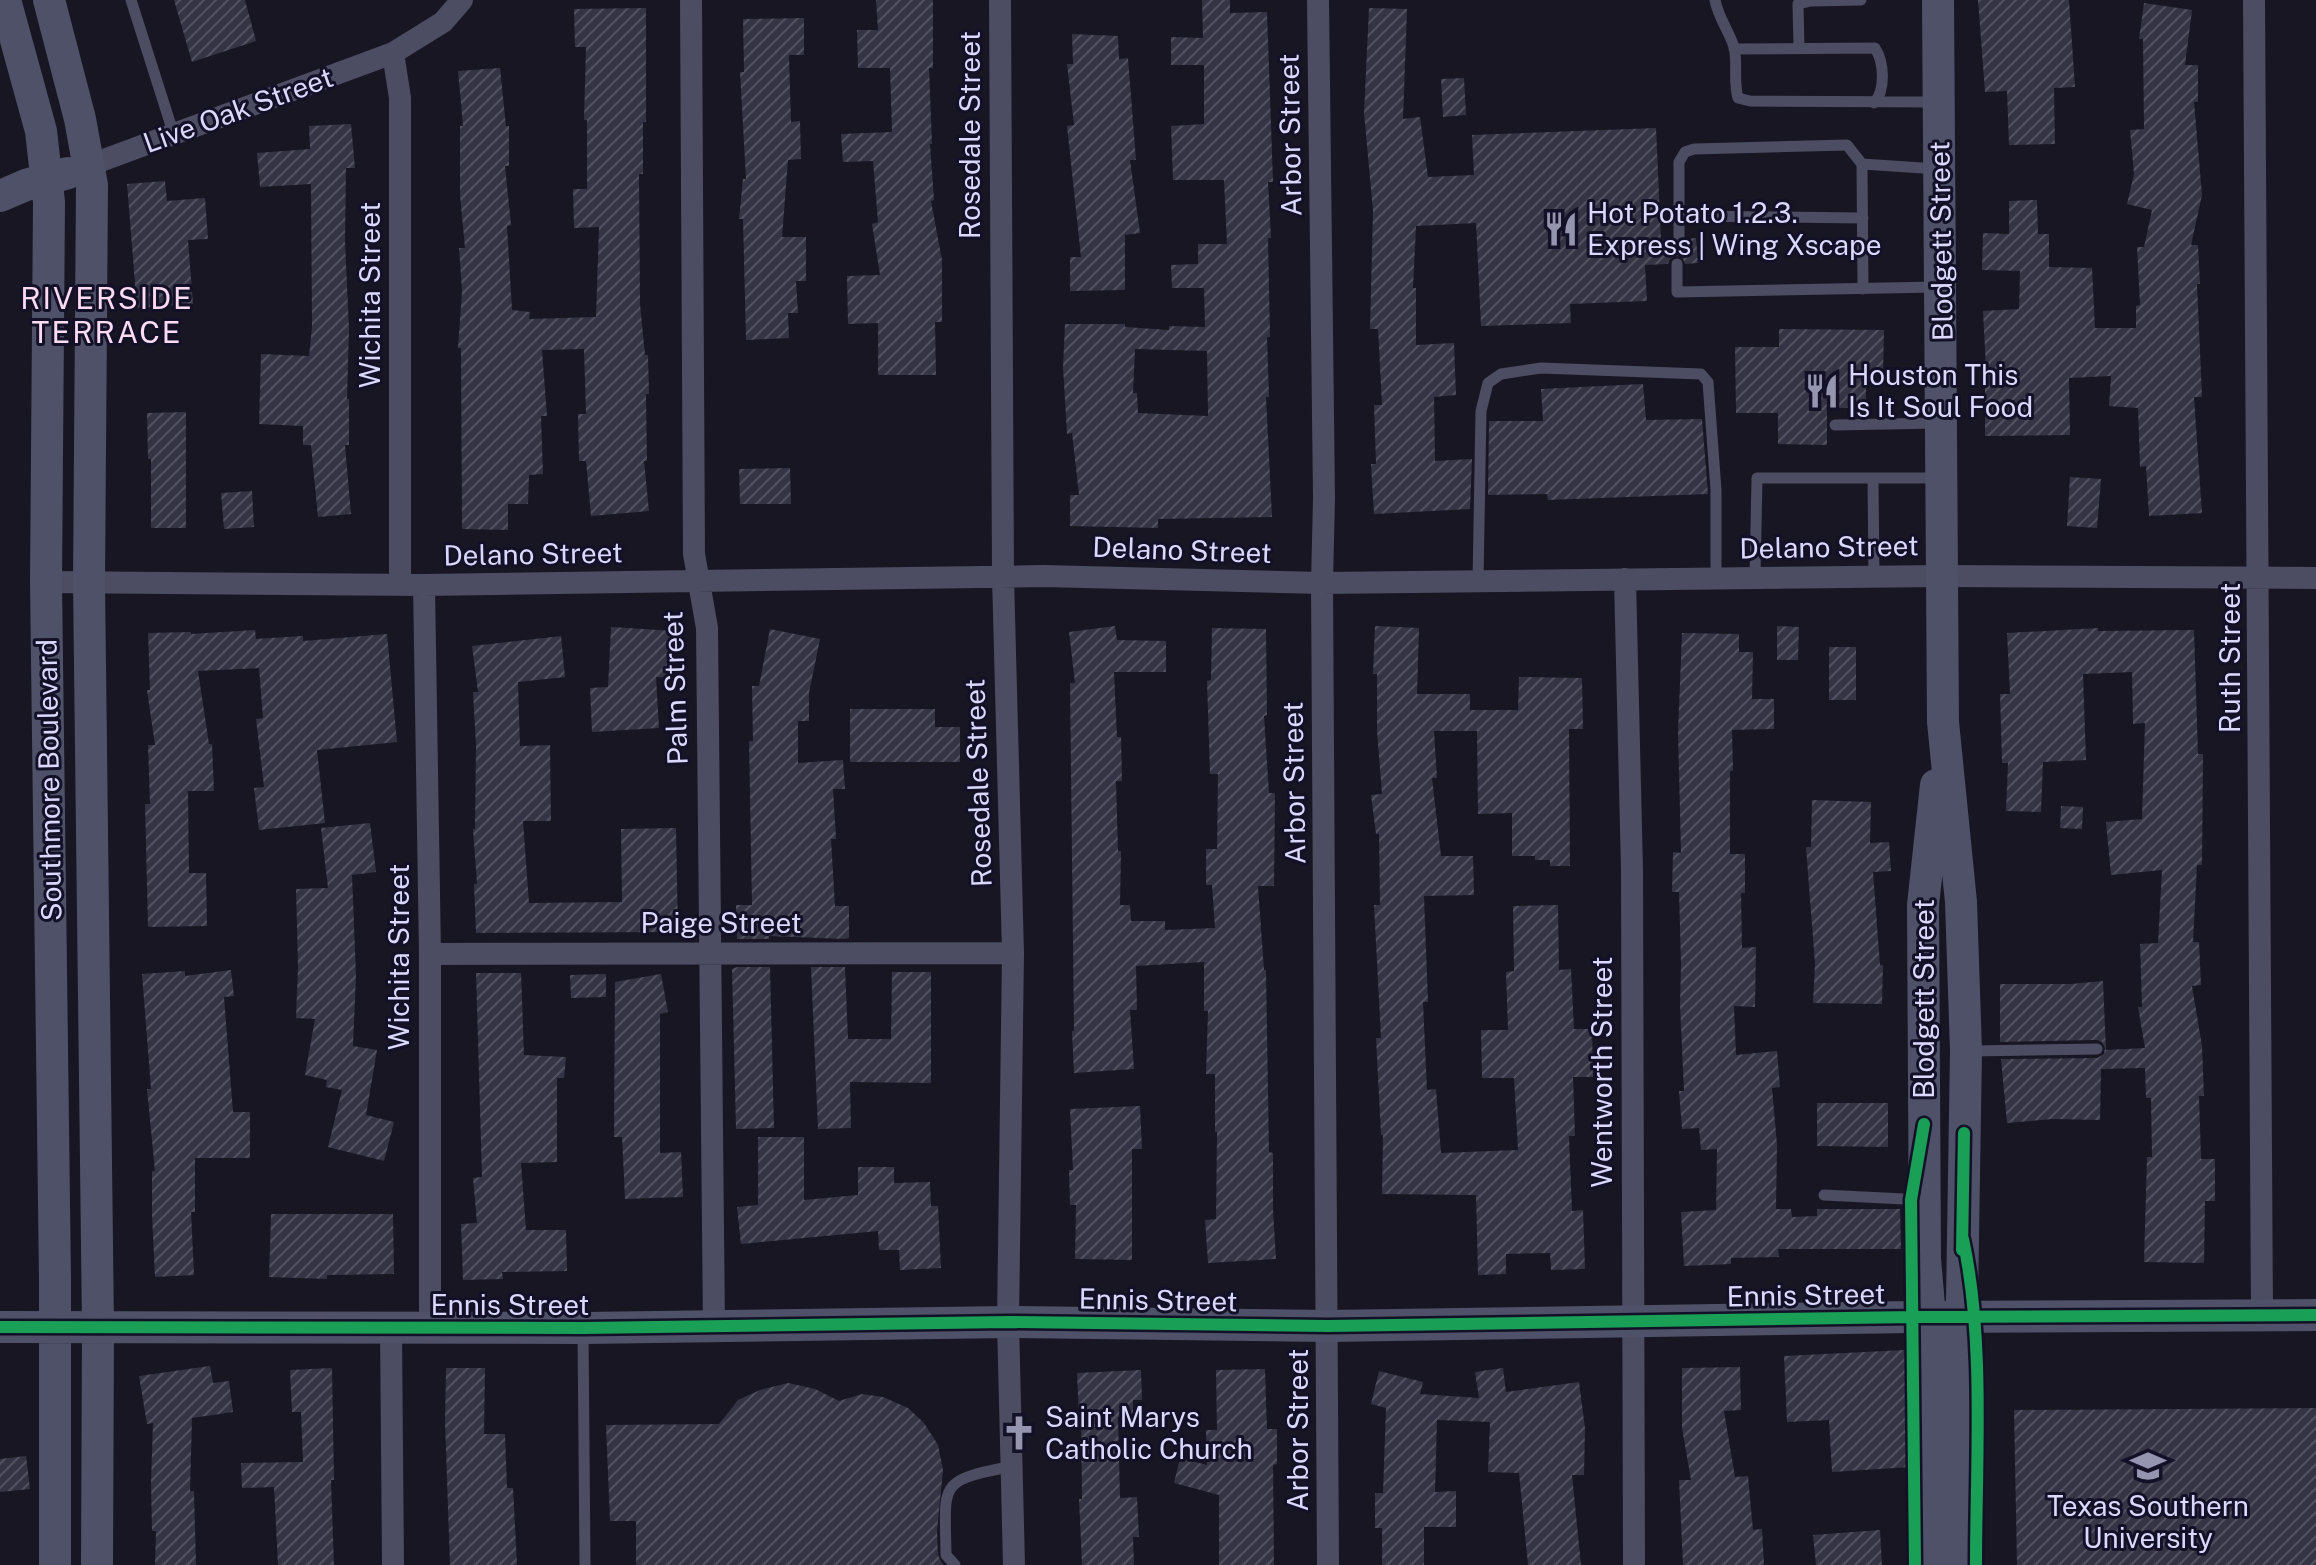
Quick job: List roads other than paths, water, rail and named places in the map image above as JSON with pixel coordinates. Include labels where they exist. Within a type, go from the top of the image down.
[{"type":"street","name":"Southmore Boulevard","points":[[5,0],[41,131],[49,218],[46,582],[55,1565]]},
{"type":"street","name":"Southmore Boulevard","points":[[49,0],[80,119],[92,185],[89,583],[98,1328],[97,1565]]},
{"type":"street","name":"Live Oak Street","points":[[0,196],[393,53],[443,22],[462,0]]},
{"type":"street","name":"Palm Street","points":[[691,0],[694,554],[707,628],[714,1328]]},
{"type":"street","name":"Rosedale Street","points":[[1000,0],[1003,577],[1013,953],[1008,1322],[1014,1565]]},
{"type":"street","name":"Arbor Street","points":[[1318,0],[1324,498],[1328,1565]]},
{"type":"street","name":"Blodgett Street","points":[[1931,1565],[1966,1051],[1961,902],[1943,722],[1938,0]]},
{"type":"street","name":"Ruth Street","points":[[2254,0],[2262,1316]]},
{"type":"street","name":"Wichita Street","points":[[393,53],[400,98],[400,584]]},
{"type":"street","name":"Delano Street","points":[[46,582],[424,585],[1003,577],[1322,583],[1941,576],[2316,578]]},
{"type":"street","name":"Wentworth Street","points":[[1625,579],[1632,870],[1634,1565]]},
{"type":"street","name":"Wichita Street","points":[[424,585],[430,954],[430,1329]]},
{"type":"street","name":"Blodgett Street","points":[[1943,722],[1923,905],[1925,1259],[1946,1318],[1961,1565]]},
{"type":"street","name":"Paige Street","points":[[430,954],[1013,953]]},
{"type":"street","name":"Ennis Street","points":[[0,1327],[714,1328],[1008,1322],[1328,1326],[2316,1315]]},
{"type":"street","points":[[391,1329],[393,1565]]},
{"type":"lane","points":[[131,0],[174,135]]},
{"type":"lane","points":[[1715,0],[1734,49],[1738,98],[1750,101],[1939,102]]},
{"type":"lane","points":[[1799,47],[1798,4],[1861,0]]},
{"type":"lane","points":[[1734,49],[1875,48],[1879,52],[1882,72],[1880,96],[1874,103]]},
{"type":"lane","points":[[1679,239],[1679,162],[1685,152],[1694,149],[1847,145],[1862,164],[1863,289]]},
{"type":"lane","points":[[1862,164],[1940,169]]},
{"type":"lane","points":[[1679,216],[1863,218]]},
{"type":"lane","points":[[1677,264],[1677,292],[1942,287]]},
{"type":"lane","points":[[1478,582],[1481,411],[1488,383],[1501,374],[1541,368],[1701,374],[1708,382],[1716,490],[1716,578]]},
{"type":"lane","points":[[1835,425],[1942,423]]},
{"type":"lane","points":[[1755,578],[1757,478],[1942,478]]},
{"type":"lane","points":[[1873,478],[1874,577]]},
{"type":"lane","points":[[1966,1051],[2097,1049]]},
{"type":"lane","points":[[1824,1195],[1924,1200]]},
{"type":"lane","points":[[583,1328],[585,1565]]},
{"type":"lane","points":[[955,1565],[946,1555],[945,1497],[955,1482],[974,1473],[1013,1465]]},
{"type":"place","name":"Hot Potato 1.2.3. Express | Wing Xscape","points":[[1561,229]]},
{"type":"place","name":"Houston This Is It Soul Food","points":[[1822,391]]},
{"type":"place","name":"Saint Marys Catholic Church","points":[[1019,1433]]},
{"type":"place","name":"Texas Southern University","points":[[2148,1466]]},
{"type":"district","name":"RIVERSIDE TERRACE","points":[[107,316]]}]
